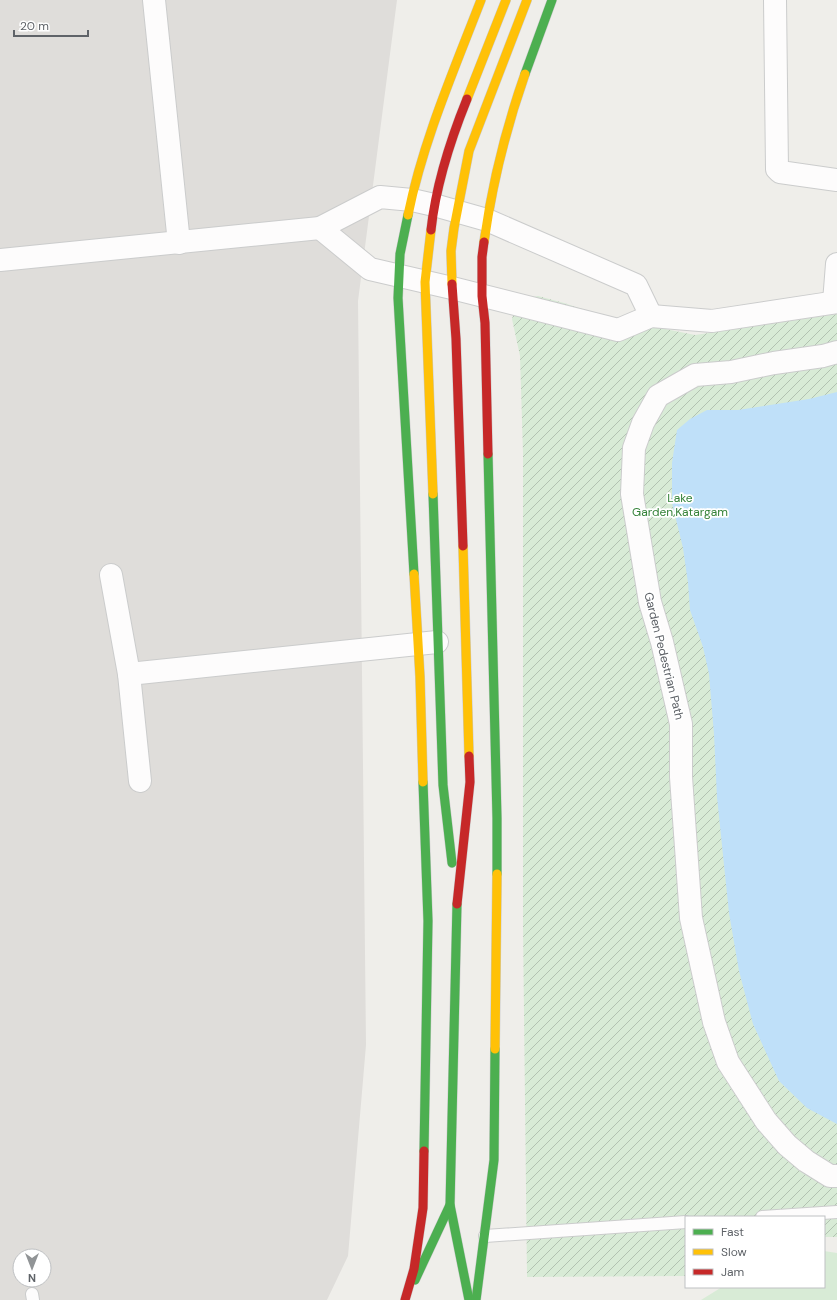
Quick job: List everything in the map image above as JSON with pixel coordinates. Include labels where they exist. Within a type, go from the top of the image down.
[{"type":"main road","points":[[457,902],[428,642],[399,332],[398,276],[402,244],[426,144],[481,0]]},
{"type":"main road","points":[[406,1299],[414,1269],[423,1208],[428,945],[428,642],[425,282],[434,205],[452,135],[506,0]]},
{"type":"main road","points":[[469,1300],[450,1205],[457,902],[470,782],[456,347],[451,251],[469,151],[527,0]]},
{"type":"main road","points":[[476,1300],[486,1236],[494,1160],[497,818],[485,323],[482,296],[482,257],[487,220],[501,152],[518,96],[552,0]]},
{"type":"main road","points":[[406,1299],[450,1205]]},
{"type":"street","points":[[154,0],[179,243]]},
{"type":"street","points":[[775,0],[777,169],[780,172],[837,180]]},
{"type":"street","points":[[0,260],[320,228],[380,197],[412,200],[487,220],[636,285],[652,316]]},
{"type":"street","points":[[320,228],[370,269],[618,330],[652,316],[712,321],[836,302],[837,264]]},
{"type":"street","name":"Garden Pedestrian Path","points":[[837,352],[731,372],[695,375],[658,396],[643,423],[634,448],[632,494],[650,602],[662,642],[681,724],[681,777],[691,918],[714,1022],[728,1062],[766,1120],[788,1145],[806,1161],[830,1176],[837,1176]]},
{"type":"street","points":[[111,575],[129,674],[140,781]]},
{"type":"street","points":[[129,674],[428,642]]},
{"type":"lane","points":[[777,1216],[837,1212]]},
{"type":"lane","points":[[486,1236],[685,1222]]},
{"type":"shaded area","points":[[0,0],[397,0],[358,301],[366,1045],[348,1256],[327,1300],[0,1300]]},
{"type":"green space","name":"Lake Garden,Katargam","points":[[538,296],[606,317],[695,335],[837,314],[837,1237],[825,1237],[825,1216],[685,1216],[685,1276],[527,1277],[523,925],[523,453],[520,356],[512,319],[517,300]]},
{"type":"green space","points":[[825,1251],[837,1253],[837,1300],[701,1300],[720,1288],[825,1288]]},
{"type":"water","points":[[837,392],[837,1124],[807,1108],[779,1081],[753,1024],[739,971],[729,913],[717,797],[709,674],[703,647],[690,610],[683,548],[672,503],[672,463],[677,430],[690,419],[707,410],[738,410],[809,399]]},
{"type":"traffic: fast","points":[[525,74],[552,0]]},
{"type":"traffic: fast","points":[[408,215],[400,254],[398,298],[414,574]]},
{"type":"traffic: fast","points":[[488,454],[497,874]]},
{"type":"traffic: fast","points":[[433,494],[443,785],[452,863]]},
{"type":"traffic: fast","points":[[423,782],[428,921],[424,1151]]},
{"type":"traffic: fast","points":[[457,904],[450,1205],[469,1300]]},
{"type":"traffic: fast","points":[[476,1300],[494,1160],[495,1049]]},
{"type":"traffic: fast","points":[[415,1280],[450,1205]]},
{"type":"traffic: slow","points":[[408,215],[414,187],[431,133],[450,79],[481,0]]},
{"type":"traffic: slow","points":[[467,99],[506,0]]},
{"type":"traffic: slow","points":[[452,284],[451,251],[469,151],[527,0]]},
{"type":"traffic: slow","points":[[484,242],[500,157],[525,74]]},
{"type":"traffic: slow","points":[[431,230],[425,282],[433,494]]},
{"type":"traffic: slow","points":[[463,546],[469,756]]},
{"type":"traffic: slow","points":[[414,574],[420,677],[423,782]]},
{"type":"traffic: slow","points":[[495,1049],[497,874]]},
{"type":"traffic: jam","points":[[431,230],[436,196],[444,163],[467,99]]},
{"type":"traffic: jam","points":[[484,242],[482,257],[482,296],[485,323],[488,454]]},
{"type":"traffic: jam","points":[[452,284],[456,339],[463,546]]},
{"type":"traffic: jam","points":[[457,904],[470,782],[469,756]]},
{"type":"traffic: jam","points":[[405,1300],[414,1269],[423,1208],[424,1151]]}]
